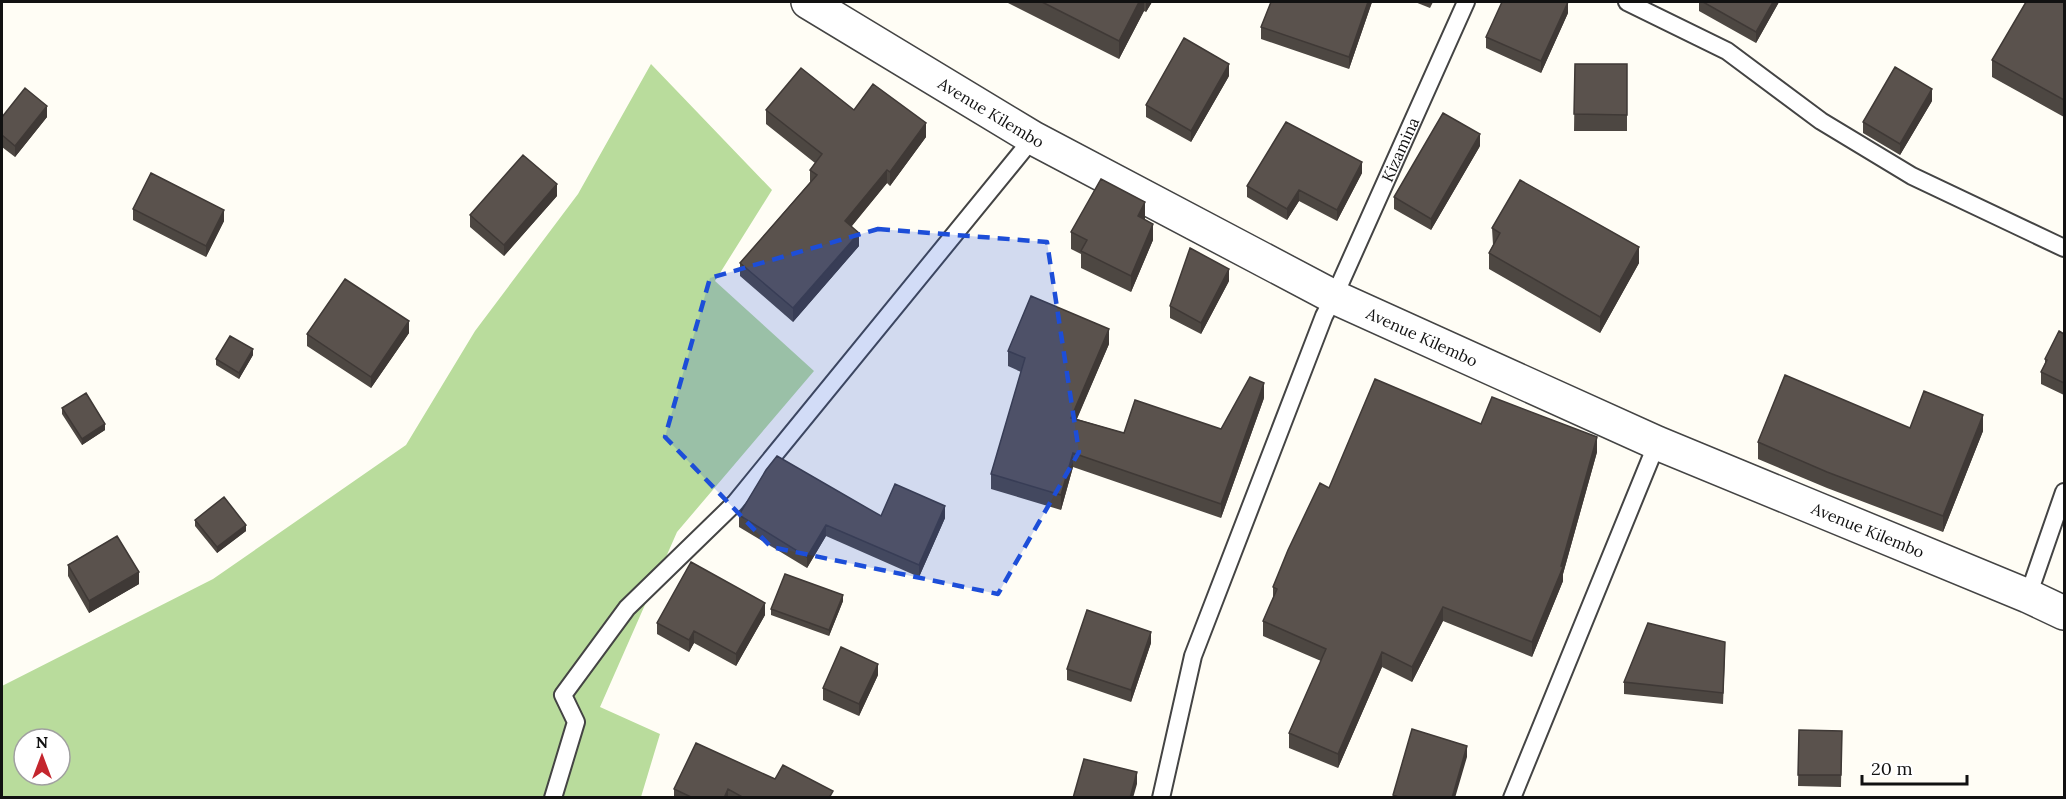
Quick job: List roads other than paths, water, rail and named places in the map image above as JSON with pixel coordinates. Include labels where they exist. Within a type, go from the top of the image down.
[{"type":"street","name":"Avenue Kilembo","points":[[808,2],[1033,138],[1334,297],[1657,442],[2064,613]]},
{"type":"lane","name":"Kizamina","points":[[1161,798],[1193,656],[1324,316],[1466,2]]},
{"type":"lane","points":[[1626,2],[1727,51],[1821,121],[1912,176],[2064,248]]},
{"type":"lane","points":[[553,798],[576,722],[563,695],[627,608],[735,503],[1033,138]]},
{"type":"lane","points":[[1512,798],[1657,442]]},
{"type":"lane","points":[[2028,596],[2064,492]]}]
